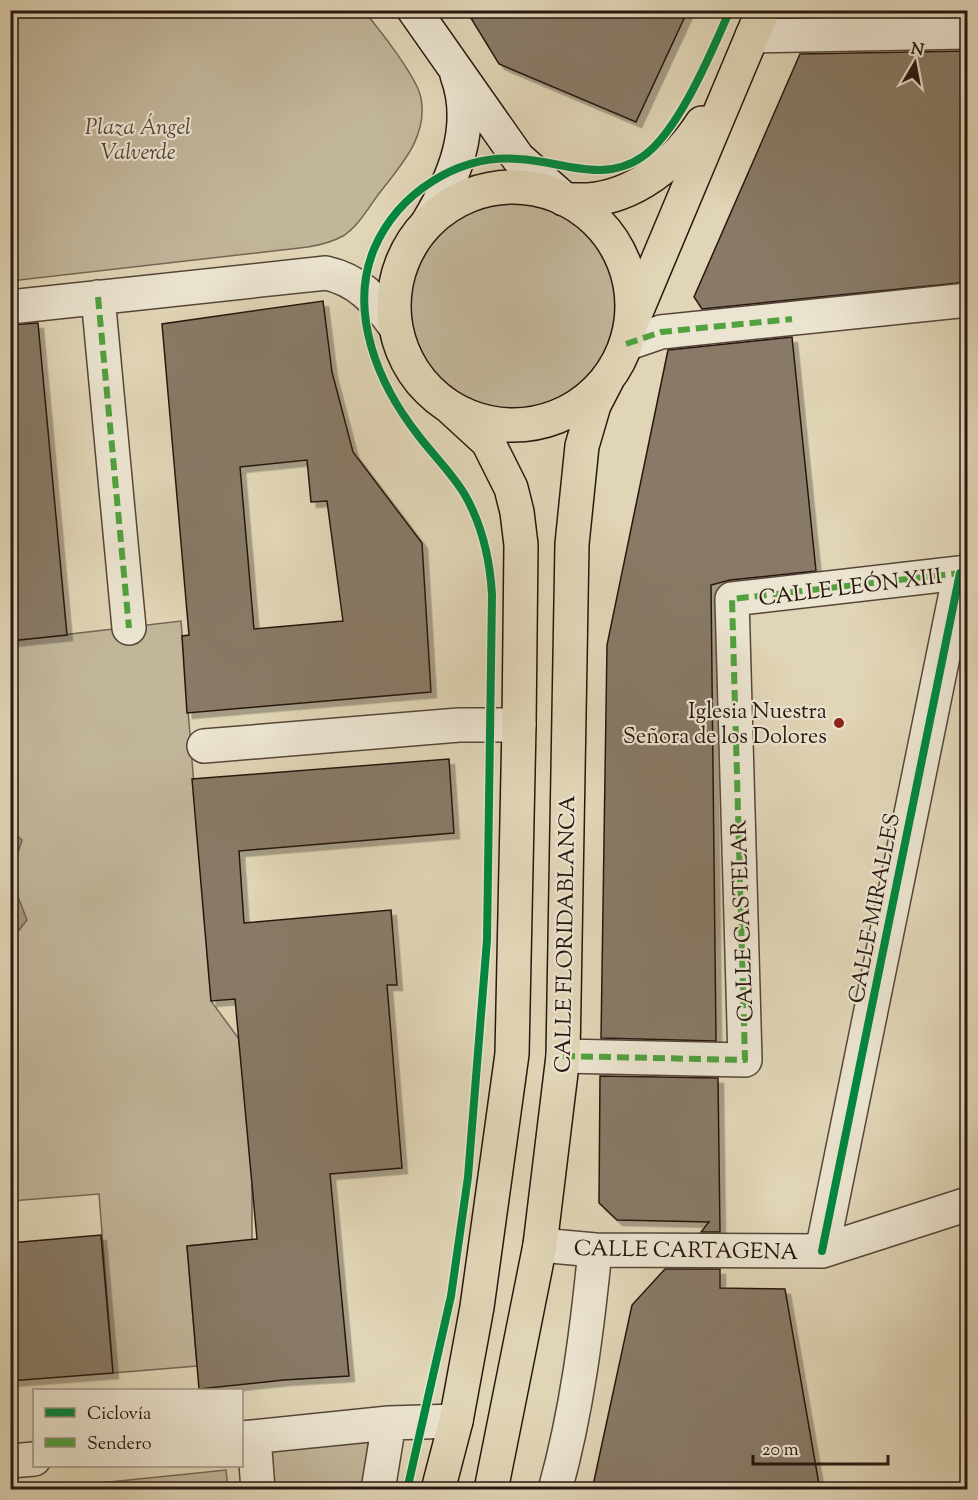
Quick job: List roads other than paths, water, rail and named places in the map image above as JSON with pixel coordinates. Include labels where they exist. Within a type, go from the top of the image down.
[{"type":"main road","points":[[628,334],[757,23]]},
{"type":"main road","points":[[438,1490],[456,1421],[479,1296],[512,1054],[521,545],[518,512],[511,488],[488,442],[418,380],[399,344],[393,298],[397,275],[413,241],[428,222],[456,201],[494,189],[527,188],[564,199],[594,201],[637,185],[666,167],[690,141],[735,74]]},
{"type":"main road","points":[[564,199],[593,219],[617,249],[630,284],[628,334]]},
{"type":"main road","name":"CALLE FLORIDABLANCA","points":[[491,1490],[540,1245],[563,1056],[572,544],[577,474],[582,446],[594,405],[628,334]]},
{"type":"main road","points":[[451,408],[486,423],[528,425],[560,416],[579,406],[608,378]]},
{"type":"street","points":[[414,10],[518,158],[564,199]]},
{"type":"street","points":[[757,23],[968,32]]},
{"type":"street","points":[[428,222],[451,179],[462,137],[464,96],[450,60]]},
{"type":"street","points":[[10,307],[326,273],[341,276],[364,290],[395,326]]},
{"type":"street","points":[[98,297],[129,628]]},
{"type":"street","points":[[628,334],[968,300]]},
{"type":"street","name":"CALLE LEÓN XIII","points":[[732,600],[964,572]]},
{"type":"street","name":"CALLE MIRALLES","points":[[822,1251],[964,572]]},
{"type":"street","name":"CALLE CASTELAR","points":[[563,1056],[745,1060],[732,600]]},
{"type":"street","points":[[204,746],[459,725],[519,725]]},
{"type":"street","name":"CALLE CARTAGENA","points":[[540,1245],[595,1250],[822,1251],[968,1204]]},
{"type":"street","points":[[555,1490],[568,1444],[586,1345],[595,1250]]},
{"type":"street","points":[[258,1490],[248,1438],[389,1423],[456,1421]]},
{"type":"street","points":[[378,1490],[389,1423]]},
{"type":"street","points":[[10,1461],[33,1459]]},
{"type":"place","name":"Iglesia Nuestra Señora de los Dolores","points":[[839,723]]},
{"type":"park label","name":"Plaza Ángel Valverde","points":[[138,138]]}]
